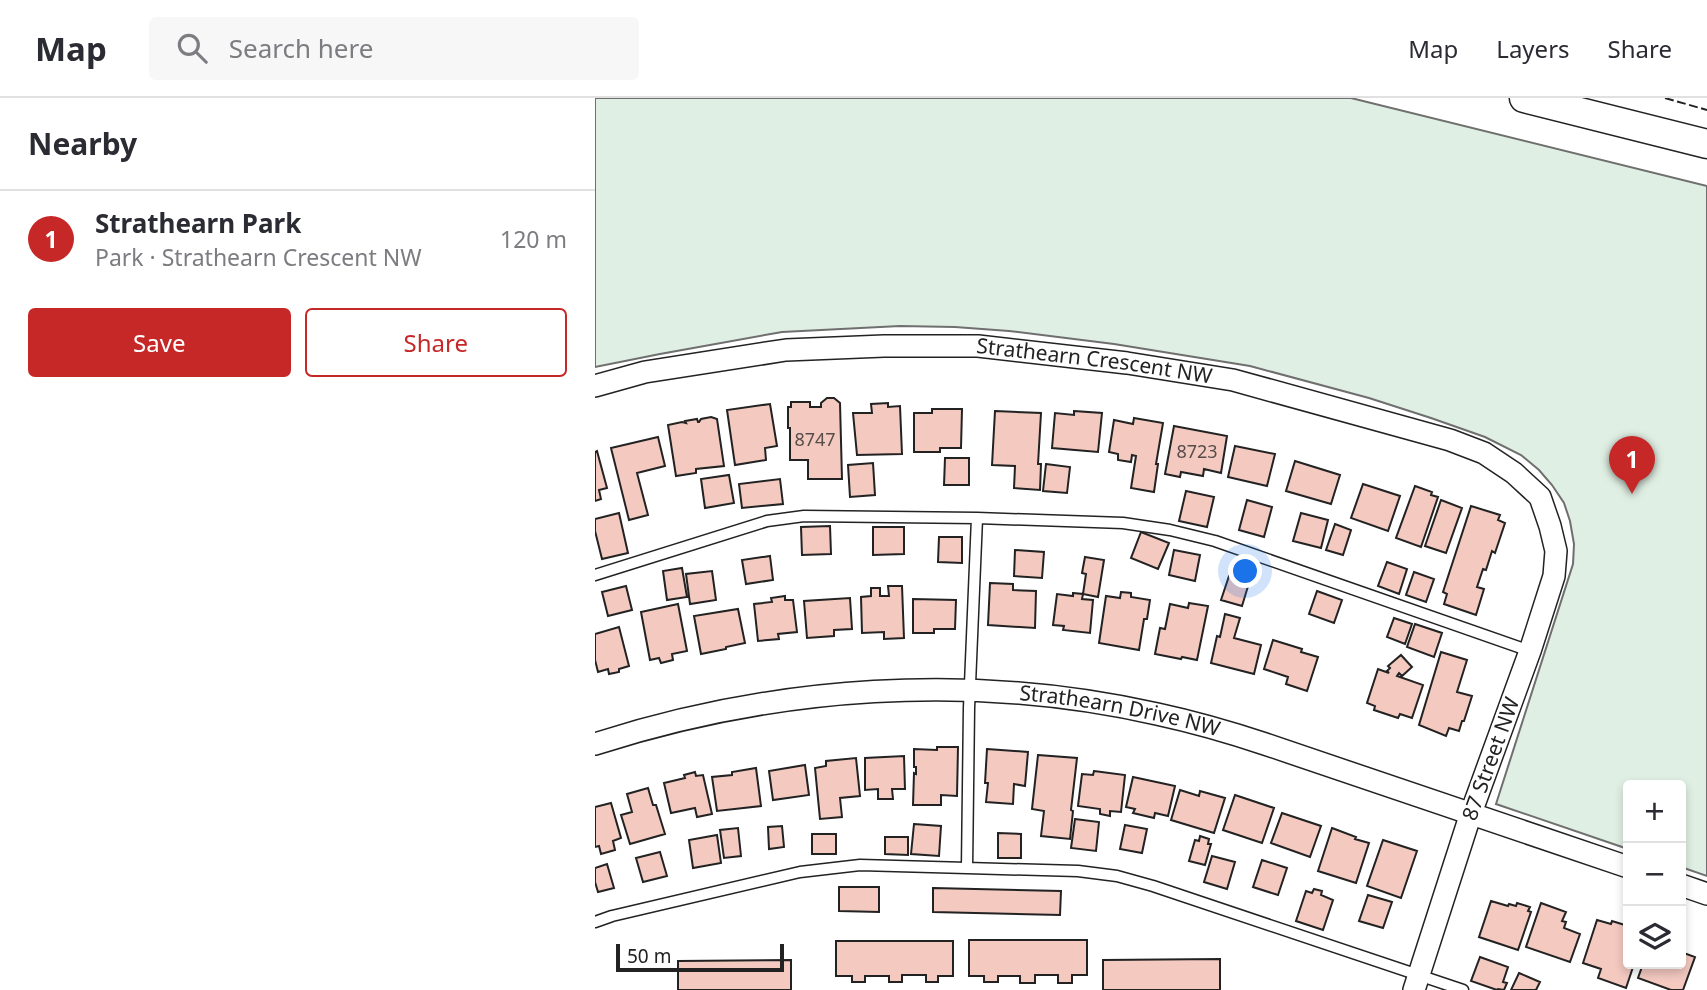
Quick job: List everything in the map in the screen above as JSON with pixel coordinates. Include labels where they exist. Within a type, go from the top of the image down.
[{"type":"main road","points":[[1524,98],[1707,144]]},
{"type":"street","name":"Strathearn Crescent NW","points":[[595,386],[645,372],[786,350],[978,346],[1127,363],[1233,380],[1461,444],[1484,453],[1540,497],[1550,526]]},
{"type":"street","name":"87 Street NW","points":[[1417,983],[1471,813],[1530,651],[1553,576],[1556,551],[1550,526]]},
{"type":"street","name":"Strathearn Drive NW","points":[[595,744],[696,716],[779,700],[873,691],[970,690],[1043,695],[1156,713],[1211,727],[1623,865]]},
{"type":"street","points":[[1686,887],[1707,894]]},
{"type":"lane","points":[[595,575],[767,521],[804,516],[1123,523],[1170,530],[1215,541],[1530,651]]},
{"type":"lane","points":[[967,869],[977,518]]},
{"type":"lane","points":[[595,922],[800,872],[860,866],[1078,872],[1117,876],[1153,886],[1417,983],[1464,990]]},
{"type":"green space","points":[[595,98],[1351,98],[1707,186],[1707,876],[1686,869],[1686,780],[1623,780],[1623,847],[1496,804],[1573,564],[1574,544],[1564,503],[1552,485],[1521,455],[1485,437],[1369,398],[1250,366],[1114,344],[1009,331],[900,326],[782,332],[595,367]]},
{"type":"building","points":[[827,398],[834,398],[840,403],[842,479],[808,479],[808,460],[790,460],[788,407],[791,407],[791,402],[810,402],[810,407],[821,407],[821,403]]},
{"type":"building","points":[[888,403],[888,407],[900,406],[902,454],[857,455],[853,413],[872,413],[871,404]]},
{"type":"building","points":[[770,404],[777,446],[765,448],[766,460],[735,465],[727,410]]},
{"type":"building","points":[[932,409],[962,409],[961,448],[940,448],[940,452],[914,452],[914,413],[932,413]]},
{"type":"building","points":[[995,411],[1041,413],[1038,464],[1041,464],[1040,490],[1014,488],[1015,466],[992,465]]},
{"type":"building","points":[[1074,411],[1102,413],[1098,452],[1052,448],[1055,413],[1074,415]]},
{"type":"building","points":[[711,417],[717,419],[724,466],[696,469],[696,473],[676,476],[668,425],[697,419],[699,422]]},
{"type":"building","points":[[1134,418],[1163,423],[1154,492],[1131,488],[1136,456],[1132,455],[1131,462],[1118,460],[1118,454],[1109,452],[1114,420],[1133,424]]},
{"type":"building","points":[[1174,426],[1227,436],[1221,473],[1204,469],[1203,476],[1181,472],[1180,477],[1165,474]]},
{"type":"building","points":[[658,437],[665,466],[637,473],[648,515],[629,520],[611,448]]},
{"type":"building","points":[[1235,446],[1275,454],[1267,486],[1228,477]]},
{"type":"building","points":[[597,451],[607,488],[599,490],[601,499],[595,501],[595,452]]},
{"type":"building","points":[[945,458],[969,458],[969,485],[944,485]]},
{"type":"building","points":[[1295,461],[1340,475],[1331,504],[1286,491]]},
{"type":"building","points":[[873,463],[875,495],[850,497],[848,465]]},
{"type":"building","points":[[1046,464],[1070,467],[1067,493],[1043,491]]},
{"type":"building","points":[[729,475],[734,503],[705,508],[701,479]]},
{"type":"building","points":[[780,479],[783,504],[742,508],[739,484]]},
{"type":"building","points":[[1363,484],[1400,496],[1388,531],[1351,518]]},
{"type":"building","points":[[1415,486],[1438,497],[1421,547],[1396,538]]},
{"type":"building","points":[[1186,491],[1214,497],[1207,527],[1179,521]]},
{"type":"building","points":[[1247,500],[1272,507],[1264,537],[1239,530]]},
{"type":"building","points":[[1441,500],[1462,508],[1446,553],[1425,546]]},
{"type":"building","points":[[1471,506],[1500,515],[1498,520],[1505,523],[1495,553],[1492,551],[1477,587],[1484,589],[1476,615],[1444,604],[1447,594],[1443,592]]},
{"type":"building","points":[[619,513],[628,553],[602,559],[595,519]]},
{"type":"building","points":[[1301,513],[1328,520],[1321,548],[1293,541]]},
{"type":"building","points":[[1335,524],[1351,530],[1343,555],[1326,550]]},
{"type":"building","points":[[830,526],[831,554],[802,555],[801,527]]},
{"type":"building","points":[[873,527],[904,527],[904,554],[873,555]]},
{"type":"building","points":[[1141,532],[1169,543],[1158,569],[1131,558]]},
{"type":"building","points":[[939,537],[962,537],[962,563],[938,562]]},
{"type":"building","points":[[1015,550],[1044,552],[1042,578],[1014,576]]},
{"type":"building","points":[[1174,550],[1200,555],[1195,581],[1169,575]]},
{"type":"building","points":[[770,556],[773,580],[746,584],[742,560]]},
{"type":"building","points":[[1085,557],[1104,560],[1098,597],[1083,594],[1086,574],[1082,573]]},
{"type":"building","points":[[1387,562],[1407,569],[1399,594],[1378,586]]},
{"type":"building","points":[[682,568],[687,597],[667,600],[663,571]]},
{"type":"building","points":[[712,571],[716,600],[690,604],[686,574]]},
{"type":"building","points":[[1414,572],[1434,579],[1426,602],[1406,595]]},
{"type":"building","points":[[1229,576],[1249,583],[1242,606],[1221,600]]},
{"type":"building","points":[[990,583],[1013,584],[1013,590],[1036,591],[1035,628],[988,625]]},
{"type":"building","points":[[626,586],[632,610],[608,616],[602,592]]},
{"type":"building","points":[[888,586],[902,586],[904,638],[884,639],[884,632],[862,633],[861,597],[871,596],[871,588],[880,588],[880,596],[889,596]]},
{"type":"building","points":[[1317,591],[1342,600],[1334,623],[1309,614]]},
{"type":"building","points":[[1121,592],[1131,593],[1131,597],[1150,600],[1139,650],[1099,643],[1106,596],[1120,598]]},
{"type":"building","points":[[1073,593],[1083,594],[1082,599],[1093,600],[1090,633],[1063,630],[1064,626],[1053,625],[1057,594],[1073,596]]},
{"type":"building","points":[[785,596],[785,600],[793,600],[797,632],[778,634],[779,639],[758,641],[754,604],[772,602],[771,598]]},
{"type":"building","points":[[850,598],[852,629],[834,630],[834,636],[807,638],[804,601]]},
{"type":"building","points":[[913,599],[956,600],[955,629],[913,633]]},
{"type":"building","points":[[1189,603],[1208,606],[1197,660],[1155,654],[1160,628],[1165,629],[1170,604],[1188,608]]},
{"type":"building","points":[[678,604],[687,651],[672,654],[673,660],[661,663],[659,658],[650,660],[641,612]]},
{"type":"building","points":[[738,609],[745,643],[701,654],[694,616]]},
{"type":"building","points":[[1225,614],[1240,618],[1234,638],[1261,645],[1254,674],[1211,663]]},
{"type":"building","points":[[1394,618],[1412,624],[1405,644],[1387,637]]},
{"type":"building","points":[[1415,624],[1442,633],[1434,657],[1407,647]]},
{"type":"building","points":[[619,627],[629,666],[609,674],[608,669],[598,672],[595,634]]},
{"type":"building","points":[[1273,640],[1318,657],[1307,691],[1286,684],[1288,677],[1264,669]]},
{"type":"building","points":[[1441,652],[1467,660],[1457,692],[1472,696],[1459,731],[1449,728],[1446,736],[1419,725]]},
{"type":"building","points":[[1401,655],[1412,667],[1402,676],[1399,673],[1397,676],[1423,685],[1412,718],[1400,714],[1398,718],[1374,710],[1375,706],[1367,703],[1378,669],[1389,673],[1388,666]]},
{"type":"building","points":[[937,747],[958,747],[957,796],[941,795],[941,805],[913,805],[914,773],[916,774],[914,749],[937,750]]},
{"type":"building","points":[[987,749],[1028,752],[1025,786],[1014,784],[1013,804],[986,802]]},
{"type":"building","points":[[1038,755],[1077,758],[1070,839],[1041,836],[1044,811],[1032,809]]},
{"type":"building","points":[[904,756],[905,789],[892,789],[893,799],[878,799],[878,789],[865,790],[865,758]]},
{"type":"building","points":[[856,758],[860,796],[840,798],[842,817],[820,819],[815,768],[826,766],[826,761]]},
{"type":"building","points":[[805,765],[809,795],[773,800],[769,771]]},
{"type":"building","points":[[756,768],[761,806],[717,811],[712,777]]},
{"type":"building","points":[[1094,771],[1125,775],[1121,812],[1110,811],[1110,816],[1100,814],[1100,809],[1078,806],[1082,774],[1093,775]]},
{"type":"building","points":[[695,772],[696,776],[703,775],[712,814],[697,817],[695,808],[671,813],[664,783],[685,778],[684,775]]},
{"type":"building","points":[[1133,777],[1175,786],[1168,816],[1155,813],[1154,818],[1133,813],[1135,809],[1126,807]]},
{"type":"building","points":[[648,788],[665,834],[630,844],[621,815],[632,812],[627,794]]},
{"type":"building","points":[[1180,790],[1199,796],[1200,791],[1225,798],[1214,833],[1171,820]]},
{"type":"building","points":[[1235,795],[1274,808],[1262,843],[1223,830]]},
{"type":"building","points":[[611,803],[621,838],[613,841],[615,850],[601,854],[599,846],[595,847],[595,807]]},
{"type":"building","points":[[1282,813],[1321,826],[1310,857],[1271,843]]},
{"type":"building","points":[[1075,819],[1099,822],[1096,851],[1071,848]]},
{"type":"building","points":[[914,824],[941,826],[939,856],[911,854]]},
{"type":"building","points":[[1125,825],[1147,829],[1142,853],[1120,849]]},
{"type":"building","points":[[782,826],[784,847],[769,849],[768,827]]},
{"type":"building","points":[[738,828],[741,856],[724,858],[720,830]]},
{"type":"building","points":[[1332,828],[1369,843],[1356,883],[1318,871]]},
{"type":"building","points":[[998,833],[1021,834],[1021,858],[998,858]]},
{"type":"building","points":[[812,834],[836,834],[836,854],[812,854]]},
{"type":"building","points":[[717,835],[721,863],[693,868],[689,840]]},
{"type":"building","points":[[1200,836],[1209,839],[1208,844],[1211,844],[1205,865],[1189,861],[1195,840],[1199,841]]},
{"type":"building","points":[[885,837],[908,837],[908,855],[885,854]]},
{"type":"building","points":[[1383,840],[1417,851],[1401,898],[1367,886]]},
{"type":"building","points":[[660,852],[667,876],[643,882],[636,858]]},
{"type":"building","points":[[1212,856],[1235,862],[1227,889],[1204,882]]},
{"type":"building","points":[[1262,860],[1287,868],[1278,895],[1253,887]]},
{"type":"building","points":[[607,864],[614,888],[598,892],[595,868]]},
{"type":"building","points":[[839,887],[879,887],[879,912],[839,911]]},
{"type":"building","points":[[933,888],[1061,891],[1060,915],[933,912]]},
{"type":"building","points":[[1314,889],[1322,891],[1321,895],[1333,900],[1323,930],[1296,921],[1306,891],[1312,893]]},
{"type":"building","points":[[1368,895],[1392,902],[1383,928],[1359,921]]},
{"type":"building","points":[[1491,901],[1508,906],[1516,906],[1517,903],[1530,907],[1528,911],[1531,912],[1518,950],[1479,937]]},
{"type":"building","points":[[1541,903],[1566,912],[1562,921],[1566,922],[1564,928],[1580,934],[1570,962],[1526,947]]},
{"type":"building","points":[[1597,920],[1623,924],[1623,969],[1632,969],[1626,988],[1598,978],[1601,969],[1583,963]]},
{"type":"building","points":[[969,940],[1087,940],[1087,975],[1072,975],[1072,983],[1058,983],[1058,975],[1035,975],[1035,983],[1020,983],[1020,976],[998,976],[998,982],[984,982],[984,976],[969,976]]},
{"type":"building","points":[[836,941],[953,941],[953,976],[938,976],[938,982],[926,982],[926,975],[902,975],[902,982],[889,982],[889,976],[865,976],[865,982],[852,982],[852,976],[836,976]]},
{"type":"building","points":[[1686,954],[1695,957],[1683,990],[1671,990],[1638,978],[1641,969],[1686,969]]},
{"type":"building","points":[[1480,957],[1508,967],[1503,982],[1507,983],[1504,990],[1471,981]]},
{"type":"building","points":[[1220,959],[1220,990],[1103,990],[1103,960]]},
{"type":"building","points":[[791,960],[791,990],[678,990],[678,961]]},
{"type":"building","points":[[1519,973],[1540,982],[1536,990],[1511,990]]},
{"type":"fence","points":[[1665,98],[1707,110]]},
{"type":"place","name":"Strathearn Park","points":[[1632,494]]}]
